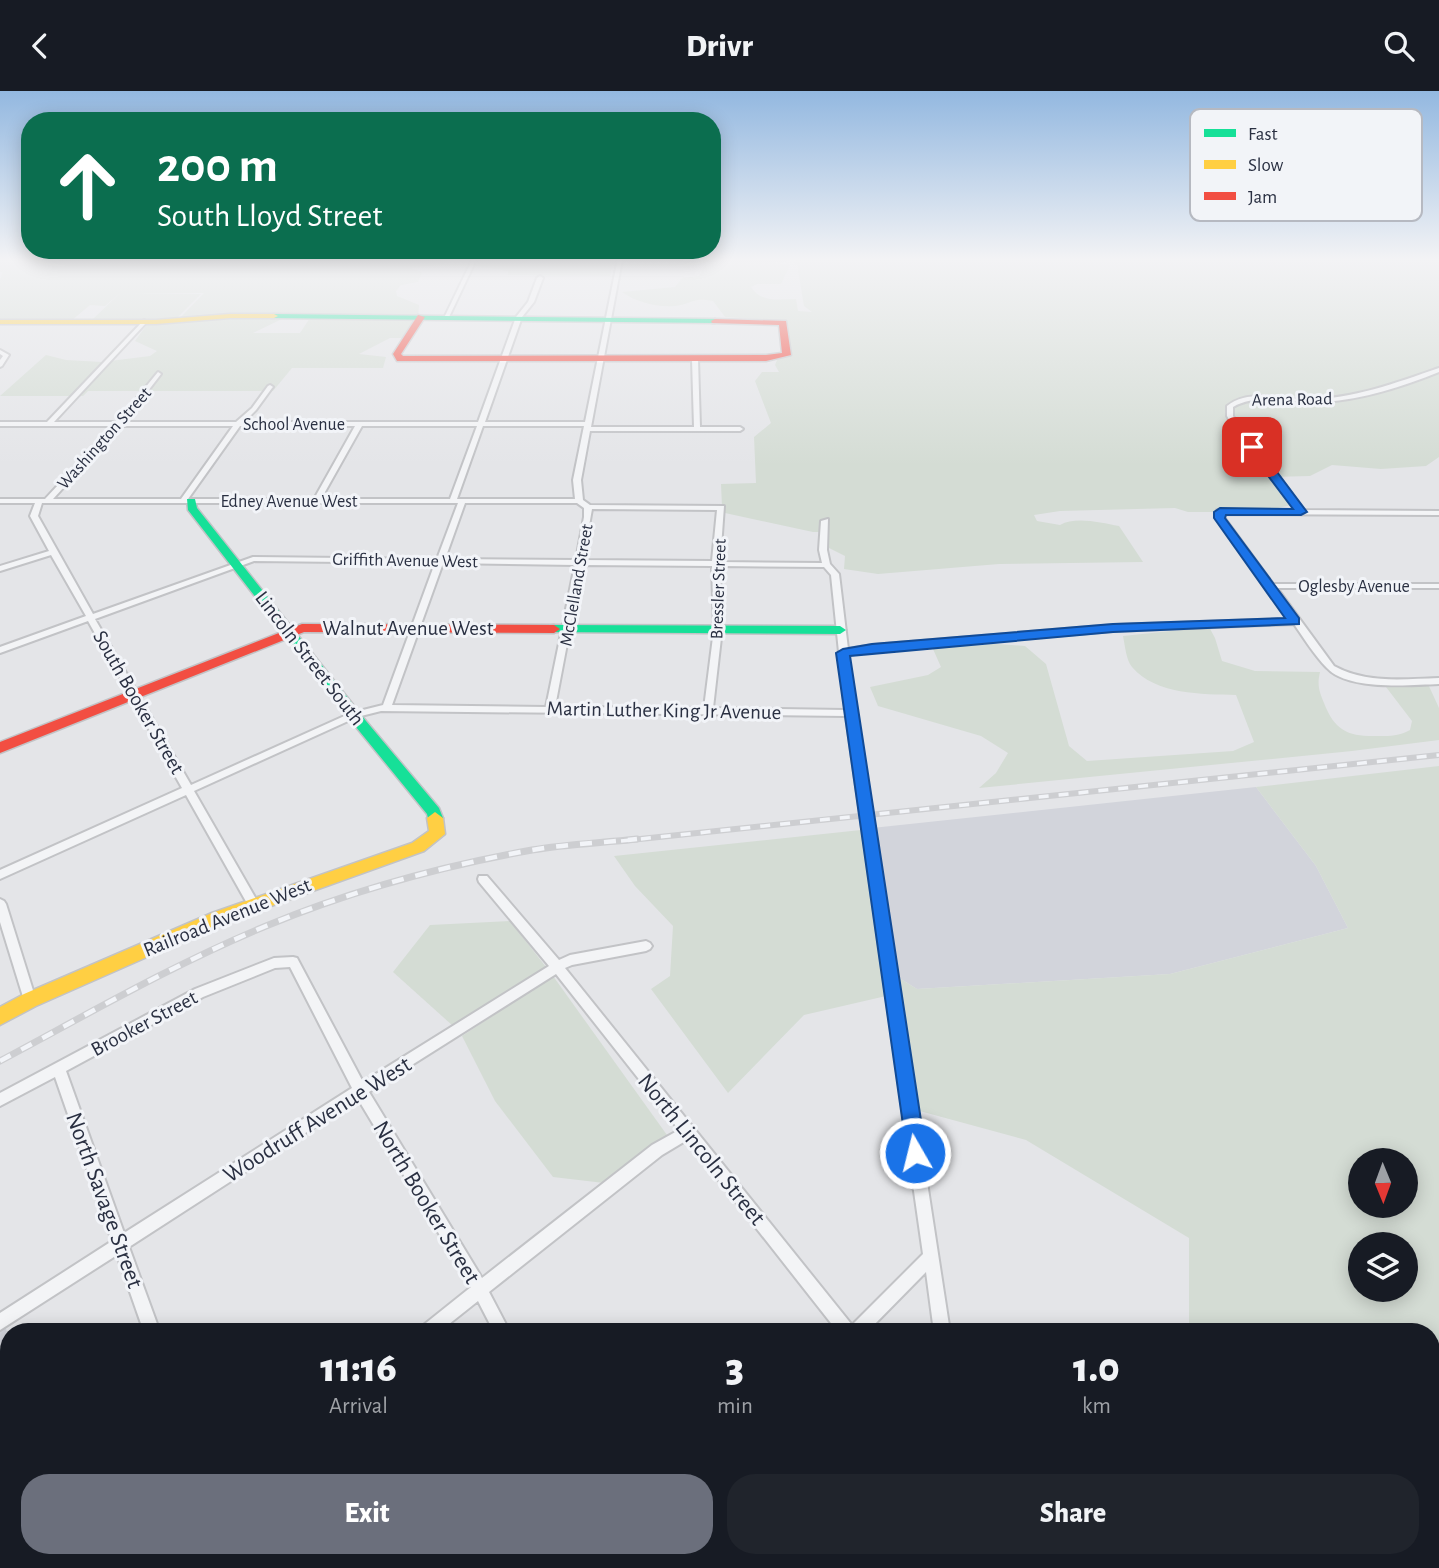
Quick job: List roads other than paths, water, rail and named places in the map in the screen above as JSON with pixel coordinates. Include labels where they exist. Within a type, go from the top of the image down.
[{"type":"street","points":[[49,424],[139,327]]},
{"type":"street","points":[[415,327],[397,354],[398,358],[406,361],[784,357],[787,355],[783,327]]},
{"type":"street","points":[[387,707],[441,560],[480,423],[515,327]]},
{"type":"street","name":"McClelland Street","points":[[550,709],[588,507],[579,501],[577,480],[607,327]]},
{"type":"street","points":[[0,352],[6,355],[0,365]]},
{"type":"street","points":[[695,359],[697,429]]},
{"type":"street","name":"Arena Road","points":[[1301,512],[1236,426],[1230,416],[1230,406],[1245,400],[1319,401],[1362,396],[1391,389],[1439,370]]},
{"type":"street","name":"Washington Street","points":[[43,501],[117,424],[158,374]]},
{"type":"street","points":[[187,501],[237,424],[254,409],[270,387]]},
{"type":"street","points":[[316,501],[360,423]]},
{"type":"street","name":"School Avenue","points":[[0,424],[480,423],[740,429]]},
{"type":"street","name":"Edney Avenue West","points":[[0,501],[579,501]]},
{"type":"street","name":"South Booker Street","points":[[43,501],[34,516],[252,902]]},
{"type":"street","name":"Lincoln Street South","points":[[187,501],[354,715],[434,812]]},
{"type":"street","name":"Bressler Street","points":[[588,507],[721,509],[716,562],[718,629],[708,711]]},
{"type":"street","points":[[1439,513],[1220,512],[1221,521],[1328,665],[1339,674],[1368,680],[1439,681]]},
{"type":"street","points":[[825,521],[823,551],[826,565],[835,574],[850,713],[941,1323]]},
{"type":"street","points":[[0,569],[53,552]]},
{"type":"street","name":"Griffith Avenue West","points":[[0,650],[253,559],[826,565]]},
{"type":"street","name":"Oglesby Avenue","points":[[1269,586],[1439,586]]},
{"type":"street","points":[[843,653],[872,648],[1113,628],[1295,621]]},
{"type":"street","name":"Walnut Avenue West","points":[[0,748],[291,632],[315,627],[840,630]]},
{"type":"street","name":"Martin Luther King Jr Avenue","points":[[0,875],[354,715],[387,707],[850,713]]},
{"type":"street","name":"Railroad Avenue West","points":[[0,1017],[30,1000],[252,902],[428,842],[437,834],[434,812]]},
{"type":"street","name":"North Lincoln Street","points":[[483,879],[557,967],[841,1323]]},
{"type":"street","points":[[0,904],[30,1000]]},
{"type":"street","name":"Woodruff Avenue West","points":[[0,1322],[557,967],[570,960],[646,946]]},
{"type":"street","name":"Brooker Street","points":[[0,1100],[199,993],[274,963],[293,962]]},
{"type":"street","name":"North Booker Street","points":[[293,962],[361,1092],[497,1323]]},
{"type":"street","name":"North Savage Street","points":[[58,1068],[149,1323]]},
{"type":"street","points":[[438,1323],[657,1150],[688,1132]]},
{"type":"street","points":[[865,1323],[931,1256]]},
{"type":"railway","points":[[621,841],[1439,755]]},
{"type":"railway","points":[[0,1061],[198,957],[298,913],[397,881],[498,856],[558,846],[637,839]]}]
